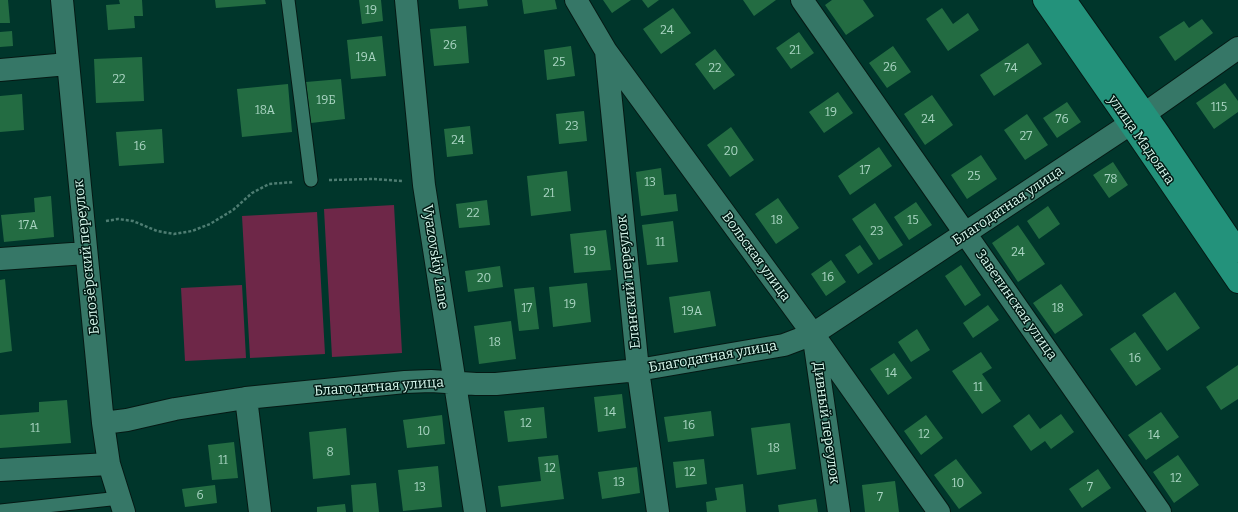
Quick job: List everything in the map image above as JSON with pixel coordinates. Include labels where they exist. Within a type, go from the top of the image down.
[{"type":"main road","name":"улица Мадояна","points":[[1044,0],[1238,251]]},
{"type":"main road","name":"улица Мадояна","points":[[1065,0],[1238,282]]},
{"type":"street","name":"Белозёрский переулок","points":[[62,0],[103,423],[109,464],[122,505]]},
{"type":"street","name":"Vyazovskiy Lane","points":[[406,0],[424,185],[475,512]]},
{"type":"street","name":"Вольская улица","points":[[576,0],[606,51],[813,334],[939,512]]},
{"type":"street","name":"Заветинская улица","points":[[802,0],[1160,512]]},
{"type":"street","name":"Благодатная улица","points":[[103,423],[127,420],[175,409],[246,398],[405,382],[431,381],[496,384],[638,370],[784,345],[813,334],[1137,119],[1238,48]]},
{"type":"street","name":"Еланский переулок","points":[[606,51],[638,370],[658,512]]},
{"type":"street","points":[[0,70],[68,64]]},
{"type":"street","points":[[0,259],[86,253]]},
{"type":"street","name":"Дивный переулок","points":[[813,334],[840,512]]},
{"type":"street","points":[[246,398],[260,512]]},
{"type":"street","points":[[0,470],[109,464]]},
{"type":"lane","points":[[288,0],[310,180]]},
{"type":"lane","points":[[0,511],[122,505]]},
{"type":"path","points":[[83,223],[118,219],[133,221],[157,231],[174,234],[192,231],[210,224],[233,210],[252,193],[269,184],[310,180],[373,179],[424,185]]},
{"type":"shaded area","points":[[394,205],[402,353],[332,357],[324,209]]},
{"type":"shaded area","points":[[317,212],[325,354],[250,358],[242,216]]},
{"type":"shaded area","points":[[242,285],[246,358],[185,361],[181,288]]},
{"type":"building","points":[[0,0],[8,0],[10,23],[0,23]]},
{"type":"building","points":[[119,0],[142,0],[143,16],[134,16],[135,28],[108,30],[106,5],[120,4]]},
{"type":"building","points":[[215,0],[265,0],[266,4],[216,8]]},
{"type":"building","points":[[359,0],[381,0],[383,21],[362,24]]},
{"type":"building","points":[[458,0],[487,0],[488,6],[459,9]]},
{"type":"building","points":[[522,0],[555,0],[557,9],[524,14]]},
{"type":"building","points":[[603,0],[631,0],[612,13]]},
{"type":"building","points":[[642,0],[659,0],[648,8]]},
{"type":"building","points":[[743,0],[776,0],[754,16]]},
{"type":"building","points":[[832,0],[863,0],[874,16],[846,35],[825,5]]},
{"type":"building","points":[[673,8],[691,33],[661,54],[643,29]]},
{"type":"building","points":[[942,8],[953,24],[968,13],[979,30],[948,51],[926,19]]},
{"type":"building","points":[[1202,19],[1213,33],[1175,61],[1159,37],[1184,21],[1189,28]]},
{"type":"building","points":[[466,26],[469,63],[434,66],[430,29]]},
{"type":"building","points":[[12,31],[13,46],[0,47],[0,32]]},
{"type":"building","points":[[799,32],[814,53],[791,69],[776,48]]},
{"type":"building","points":[[382,36],[386,76],[351,79],[347,40]]},
{"type":"building","points":[[1028,43],[1042,64],[994,96],[980,75]]},
{"type":"building","points":[[571,46],[575,76],[547,80],[544,50]]},
{"type":"building","points":[[893,46],[911,72],[887,88],[869,63]]},
{"type":"building","points":[[715,49],[735,75],[714,90],[695,64]]},
{"type":"building","points":[[142,57],[144,101],[96,103],[94,59]]},
{"type":"building","points":[[341,79],[345,119],[311,123],[306,82]]},
{"type":"building","points":[[1225,83],[1238,101],[1238,112],[1214,129],[1196,103]]},
{"type":"building","points":[[288,84],[292,132],[242,137],[237,89]]},
{"type":"building","points":[[838,92],[853,113],[824,133],[809,112]]},
{"type":"building","points":[[22,94],[24,130],[0,132],[0,96]]},
{"type":"building","points":[[932,95],[953,125],[925,145],[904,114]]},
{"type":"building","points":[[1067,102],[1081,122],[1057,138],[1043,118]]},
{"type":"building","points":[[584,111],[587,141],[559,144],[556,114]]},
{"type":"building","points":[[1027,114],[1048,145],[1025,160],[1004,130]]},
{"type":"building","points":[[470,126],[473,154],[447,157],[444,129]]},
{"type":"building","points":[[731,127],[754,160],[730,177],[707,145]]},
{"type":"building","points":[[162,129],[164,163],[119,166],[116,132]]},
{"type":"building","points":[[879,147],[892,166],[850,195],[838,176]]},
{"type":"building","points":[[981,155],[997,179],[967,199],[951,175]]},
{"type":"building","points":[[1113,162],[1128,185],[1109,198],[1093,175]]},
{"type":"building","points":[[661,168],[664,195],[676,194],[678,211],[641,216],[636,172]]},
{"type":"building","points":[[567,171],[571,211],[531,216],[527,176]]},
{"type":"building","points":[[51,196],[54,237],[4,242],[1,215],[35,212],[34,198]]},
{"type":"building","points":[[778,198],[799,228],[776,244],[755,214]]},
{"type":"building","points":[[487,200],[490,225],[459,228],[456,204]]},
{"type":"building","points":[[916,202],[932,225],[909,240],[894,217]]},
{"type":"building","points":[[875,203],[903,245],[879,260],[852,219]]},
{"type":"building","points":[[1048,206],[1060,224],[1039,239],[1027,221]]},
{"type":"building","points":[[673,221],[678,262],[647,265],[642,225]]},
{"type":"building","points":[[1018,225],[1045,264],[1018,282],[992,243]]},
{"type":"building","points":[[606,230],[611,270],[574,273],[570,234]]},
{"type":"building","points":[[860,245],[873,264],[858,274],[845,255]]},
{"type":"building","points":[[831,260],[846,282],[826,296],[811,274]]},
{"type":"building","points":[[961,265],[981,295],[965,306],[945,276]]},
{"type":"building","points":[[500,266],[503,287],[468,292],[465,271]]},
{"type":"building","points":[[5,279],[12,351],[0,353],[0,280]]},
{"type":"building","points":[[587,283],[591,322],[553,327],[549,287]]},
{"type":"building","points":[[1061,284],[1083,315],[1055,334],[1033,303]]},
{"type":"building","points":[[534,287],[539,329],[519,331],[514,289]]},
{"type":"building","points":[[710,291],[716,326],[674,333],[669,297]]},
{"type":"building","points":[[1175,292],[1200,328],[1167,351],[1142,315]]},
{"type":"building","points":[[988,305],[999,320],[973,338],[963,323]]},
{"type":"building","points":[[511,321],[516,359],[479,364],[474,326]]},
{"type":"building","points":[[917,329],[930,350],[911,362],[898,342]]},
{"type":"building","points":[[1135,332],[1161,369],[1136,386],[1110,349]]},
{"type":"building","points":[[981,352],[992,368],[982,374],[1001,401],[982,414],[952,371]]},
{"type":"building","points":[[894,353],[912,378],[888,395],[870,369]]},
{"type":"building","points":[[1238,365],[1238,399],[1221,410],[1206,387]]},
{"type":"building","points":[[622,394],[626,428],[598,432],[594,397]]},
{"type":"building","points":[[67,400],[71,443],[0,448],[0,415],[39,412],[39,402]]},
{"type":"building","points":[[544,407],[547,438],[508,442],[504,411]]},
{"type":"building","points":[[711,411],[714,436],[668,442],[664,417]]},
{"type":"building","points":[[1161,412],[1179,437],[1146,460],[1128,435]]},
{"type":"building","points":[[1029,414],[1040,429],[1061,414],[1074,432],[1051,449],[1045,441],[1031,451],[1013,426]]},
{"type":"building","points":[[442,415],[445,444],[407,448],[403,420]]},
{"type":"building","points":[[926,415],[943,438],[921,455],[904,431]]},
{"type":"building","points":[[790,423],[796,469],[757,475],[751,428]]},
{"type":"building","points":[[346,428],[350,475],[313,479],[309,432]]},
{"type":"building","points":[[234,442],[238,478],[212,480],[208,445]]},
{"type":"building","points":[[558,455],[564,499],[501,507],[498,486],[541,481],[538,457]]},
{"type":"building","points":[[1178,455],[1199,485],[1174,503],[1153,472]]},
{"type":"building","points":[[704,459],[707,484],[676,488],[673,462]]},
{"type":"building","points":[[956,459],[982,493],[959,509],[934,475]]},
{"type":"building","points":[[438,466],[442,507],[403,511],[398,470]]},
{"type":"building","points":[[637,467],[640,493],[602,499],[598,472]]},
{"type":"building","points":[[1098,469],[1111,488],[1082,508],[1069,489]]},
{"type":"building","points":[[895,481],[899,512],[865,512],[862,485]]},
{"type":"building","points":[[376,483],[379,512],[353,512],[351,485]]},
{"type":"building","points":[[743,484],[746,512],[707,512],[706,502],[717,500],[715,488]]},
{"type":"building","points":[[215,485],[217,503],[185,507],[182,489]]},
{"type":"building","points":[[816,499],[818,512],[779,512],[778,505]]},
{"type":"building","points":[[345,504],[346,512],[317,512],[317,507]]}]
